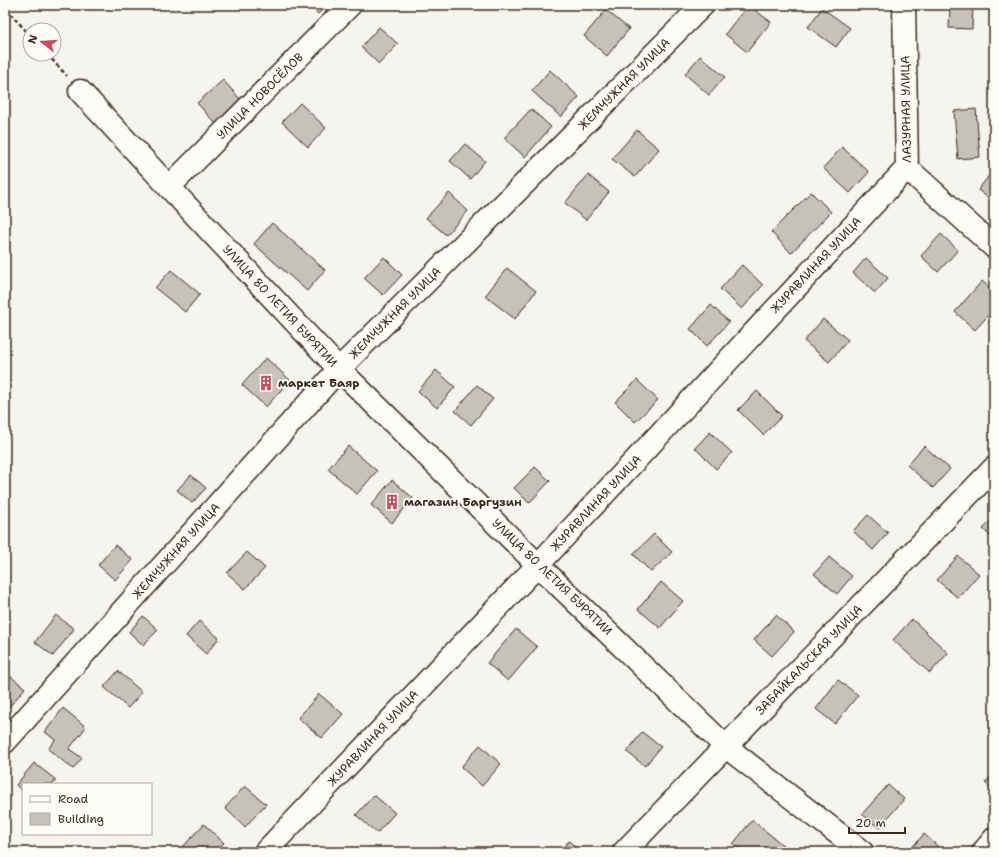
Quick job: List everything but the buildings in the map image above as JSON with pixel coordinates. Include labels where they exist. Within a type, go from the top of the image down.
[{"type":"street","name":"УЛИЦА НОВОСЁЛОВ","points":[[169,187],[350,5]]},
{"type":"street","name":"ЖЕМЧУЖНАЯ УЛИЦА","points":[[5,742],[339,368],[703,5]]},
{"type":"street","name":"ЛАЗУРНАЯ УЛИЦА","points":[[904,5],[907,168],[994,247]]},
{"type":"street","name":"УЛИЦА 80 ЛЕТИЯ БУРЯТИИ","points":[[80,91],[339,368],[725,746],[862,852]]},
{"type":"street","name":"ЖУРАВЛИНАЯ УЛИЦА","points":[[265,852],[538,564],[907,168]]},
{"type":"street","name":"ЗАБАЙКАЛЬСКАЯ УЛИЦА","points":[[624,852],[994,468]]},
{"type":"street","points":[[982,852],[994,839]]},
{"type":"path","points":[[5,8],[22,27]]},
{"type":"path","points":[[54,62],[80,91]]},
{"type":"place","name":"маркет Баяр","points":[[266,383]]},
{"type":"place","name":"магазин Баргузин","points":[[392,502]]}]
